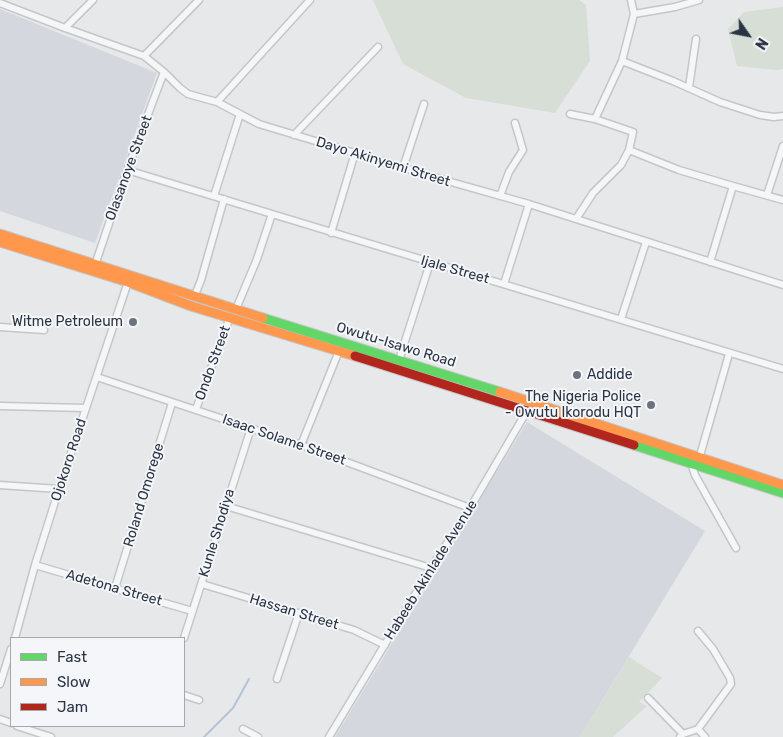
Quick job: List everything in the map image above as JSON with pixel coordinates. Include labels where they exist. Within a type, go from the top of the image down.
[{"type":"street","points":[[65,28],[93,0]]},
{"type":"street","points":[[144,56],[200,0]]},
{"type":"street","points":[[217,102],[310,0]]},
{"type":"street","points":[[596,118],[622,62],[634,14],[630,0]]},
{"type":"street","points":[[634,14],[675,7],[699,0]]},
{"type":"street","name":"Dayo Akinyemi Street","points":[[0,3],[144,56],[188,94],[217,102],[259,124],[528,204],[783,285]]},
{"type":"street","points":[[689,87],[696,39]]},
{"type":"street","points":[[294,135],[378,46]]},
{"type":"street","points":[[622,62],[689,87],[720,102],[760,115],[783,116]]},
{"type":"street","name":"Olasanoye Street","points":[[95,265],[126,170],[164,72]]},
{"type":"street","points":[[403,168],[424,104]]},
{"type":"street","points":[[214,196],[240,114]]},
{"type":"street","points":[[570,114],[596,118],[633,132],[629,150],[621,165],[593,193],[576,219]]},
{"type":"street","points":[[500,196],[509,172],[523,150],[515,123]]},
{"type":"street","points":[[767,195],[783,146]]},
{"type":"street","points":[[629,150],[679,170],[783,200]]},
{"type":"street","points":[[331,232],[355,153]]},
{"type":"street","name":"Ijale Street","points":[[126,170],[783,369]]},
{"type":"street","points":[[710,262],[733,186]]},
{"type":"street","points":[[195,295],[224,199]]},
{"type":"street","points":[[504,284],[528,204]]},
{"type":"street","points":[[236,308],[257,259],[272,214]]},
{"type":"street","name":"Owutu-Isawo Road","points":[[0,234],[522,399],[783,493]]},
{"type":"street","name":"Owutu-Isawo Road","points":[[0,242],[128,282],[191,306],[340,351],[523,411],[697,463],[783,485]]},
{"type":"street","points":[[621,319],[646,242]]},
{"type":"street","points":[[399,360],[430,263]]},
{"type":"street","name":"Ojokoro Road","points":[[15,637],[59,489],[128,282]]},
{"type":"street","name":"Ondo Street","points":[[196,409],[230,318]]},
{"type":"street","points":[[0,327],[44,330]]},
{"type":"street","points":[[301,445],[340,351]]},
{"type":"street","points":[[729,354],[697,463],[693,469],[736,548]]},
{"type":"street","name":"Isaac Solame Street","points":[[97,377],[301,445],[470,508]]},
{"type":"street","name":"Habeeb Akinlade Avenue","points":[[328,737],[431,568],[470,508],[524,416],[522,399]]},
{"type":"street","name":"Roland Omorege","points":[[115,588],[172,403]]},
{"type":"street","points":[[0,406],[86,408]]},
{"type":"street","name":"Kunle Shodiya","points":[[184,637],[251,428]]},
{"type":"street","points":[[0,485],[59,489]]},
{"type":"street","points":[[226,506],[431,568]]},
{"type":"street","name":"Adetona Street","points":[[35,565],[192,612]]},
{"type":"street","name":"Hassan Street","points":[[202,584],[354,630],[385,645]]},
{"type":"street","points":[[277,679],[299,613]]},
{"type":"street","points":[[648,698],[682,736],[698,729],[732,681],[698,631]]},
{"type":"street","points":[[0,684],[10,652]]},
{"type":"street","points":[[185,695],[199,700]]},
{"type":"street","points":[[21,727],[51,737]]},
{"type":"street","points":[[243,729],[258,737]]},
{"type":"street","points":[[698,729],[705,737]]},
{"type":"shaded area","points":[[373,0],[579,0],[586,5],[590,61],[555,113],[466,98],[403,64]]},
{"type":"shaded area","points":[[783,7],[783,69],[737,66],[728,29],[744,12]]},
{"type":"shaded area","points":[[0,9],[157,73],[95,243],[0,211]]},
{"type":"shaded area","points":[[527,422],[705,531],[580,737],[335,737]]},
{"type":"shaded area","points":[[629,657],[662,678],[639,702],[647,706],[613,737],[580,737]]},
{"type":"waterway","points":[[204,737],[233,708],[249,679]]},
{"type":"traffic: fast","points":[[263,318],[500,392]]},
{"type":"traffic: fast","points":[[634,445],[783,493]]},
{"type":"traffic: slow","points":[[0,234],[263,318]]},
{"type":"traffic: slow","points":[[0,242],[128,282],[191,306],[355,356]]},
{"type":"traffic: slow","points":[[500,392],[783,485]]},
{"type":"traffic: jam","points":[[355,356],[634,445]]},
{"type":"place","name":"Witme Petroleum","points":[[133,322]]},
{"type":"place","name":"Addide","points":[[577,375]]},
{"type":"place","name":"The Nigeria Police - Owutu Ikorodu HQT","points":[[651,405]]}]
